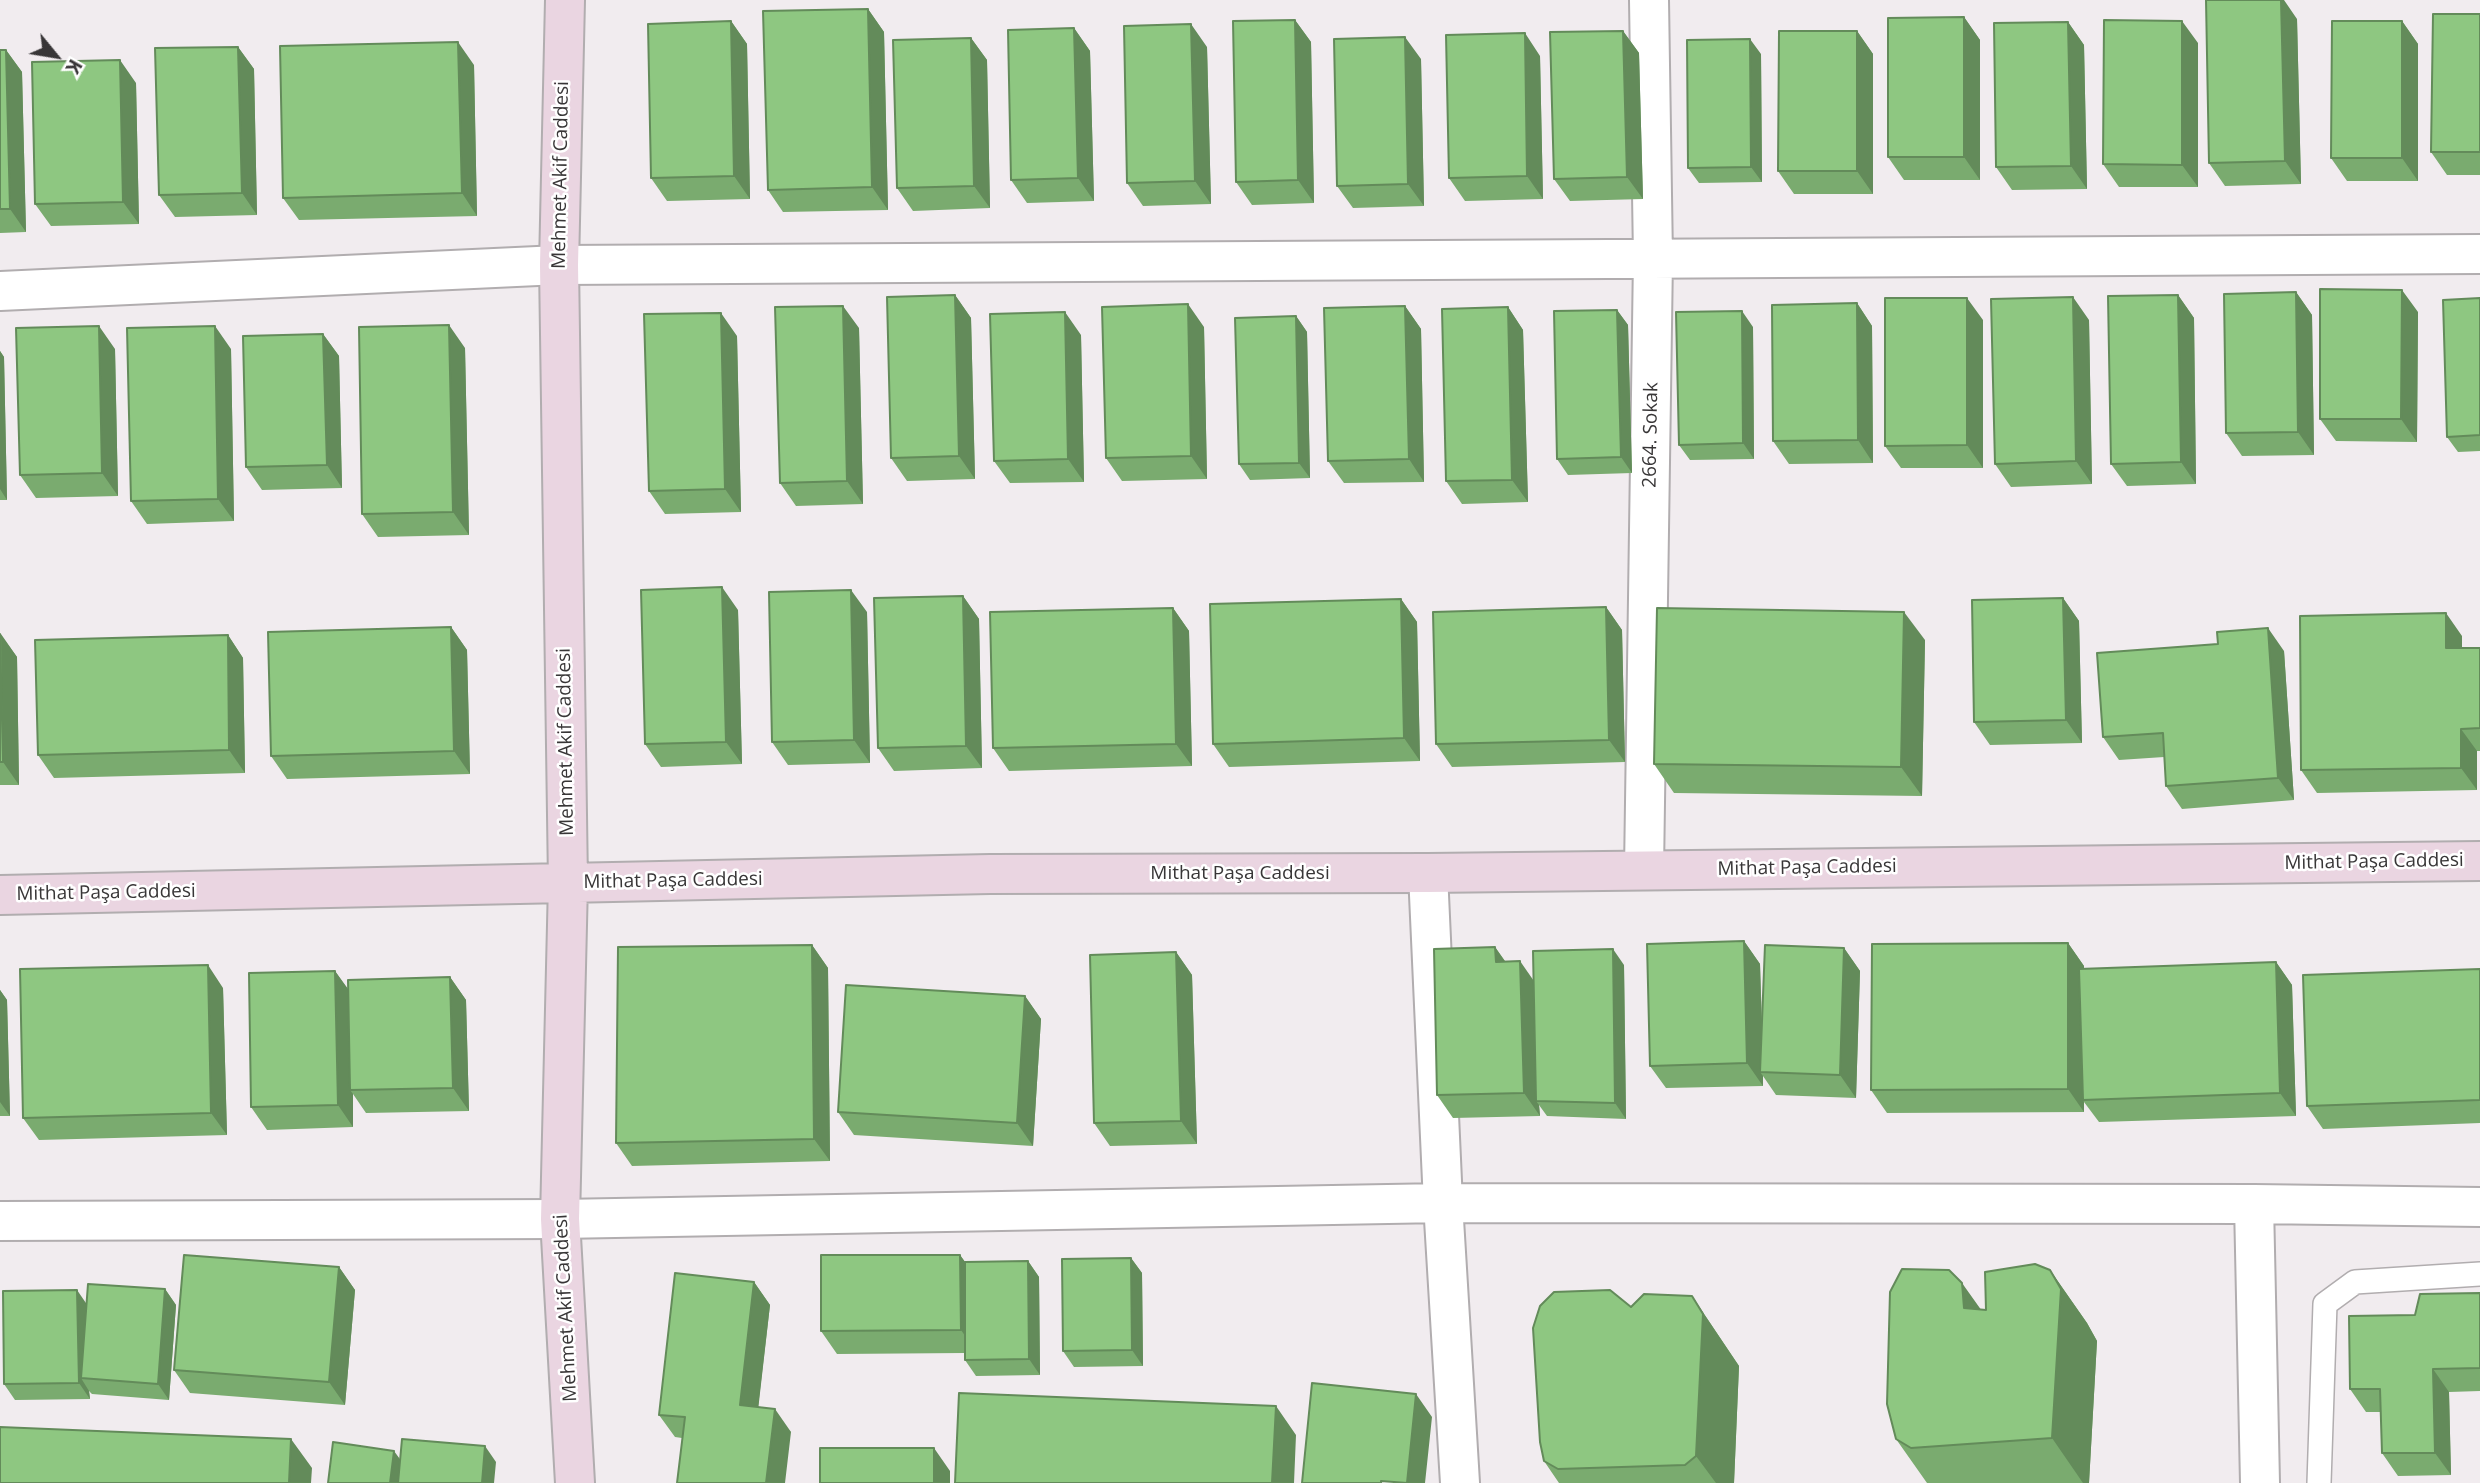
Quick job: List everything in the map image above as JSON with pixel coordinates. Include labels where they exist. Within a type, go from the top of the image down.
[{"type":"street","name":"Mehmet Akif Caddesi","points":[[565,0],[559,265],[568,883],[560,1219],[575,1483]]},
{"type":"street","name":"2664. Sokak","points":[[1644,870],[1653,258],[1649,0]]},
{"type":"street","points":[[0,290],[559,265],[2480,254]]},
{"type":"street","name":"Mithat Paşa Caddesi","points":[[0,895],[990,874],[1427,873],[2480,861]]},
{"type":"street","points":[[1427,873],[1460,1483]]},
{"type":"street","points":[[0,1221],[560,1219],[1443,1203],[2254,1203],[2480,1207]]},
{"type":"street","points":[[2254,1203],[2260,1483]]},
{"type":"lane","points":[[2319,1483],[2325,1304],[2355,1282],[2480,1274]]},
{"type":"building","points":[[2206,0],[2281,0],[2285,161],[2209,163]]},
{"type":"building","points":[[868,9],[872,187],[768,190],[763,11]]},
{"type":"building","points":[[2433,14],[2480,14],[2480,152],[2431,152]]},
{"type":"building","points":[[1964,17],[1964,157],[1888,157],[1888,18]]},
{"type":"building","points":[[1295,20],[1298,180],[1236,182],[1233,21]]},
{"type":"building","points":[[2104,20],[2182,21],[2182,165],[2103,164]]},
{"type":"building","points":[[731,21],[734,176],[651,178],[648,24]]},
{"type":"building","points":[[2332,21],[2402,21],[2402,158],[2331,158]]},
{"type":"building","points":[[2068,22],[2071,166],[1996,167],[1994,23]]},
{"type":"building","points":[[1191,24],[1195,181],[1127,183],[1124,26]]},
{"type":"building","points":[[1074,28],[1078,178],[1011,180],[1008,30]]},
{"type":"building","points":[[1623,31],[1627,177],[1554,179],[1550,32]]},
{"type":"building","points":[[1779,31],[1857,31],[1857,171],[1778,171]]},
{"type":"building","points":[[1525,33],[1527,176],[1449,178],[1446,35]]},
{"type":"building","points":[[1405,37],[1408,184],[1337,186],[1334,39]]},
{"type":"building","points":[[971,38],[974,186],[897,188],[893,40]]},
{"type":"building","points":[[1750,39],[1751,167],[1688,168],[1687,40]]},
{"type":"building","points":[[458,42],[462,193],[283,198],[280,46]]},
{"type":"building","points":[[238,47],[242,193],[159,195],[155,48]]},
{"type":"building","points":[[0,50],[6,50],[10,209],[0,209]]},
{"type":"building","points":[[120,60],[123,202],[35,204],[32,62]]},
{"type":"building","points":[[2320,289],[2402,290],[2401,419],[2320,419]]},
{"type":"building","points":[[2296,292],[2298,432],[2226,433],[2224,294]]},
{"type":"building","points":[[955,295],[959,456],[891,458],[887,297]]},
{"type":"building","points":[[2178,295],[2181,462],[2111,464],[2108,296]]},
{"type":"building","points":[[2073,297],[2076,461],[1995,464],[1991,299]]},
{"type":"building","points":[[1885,298],[1967,298],[1967,445],[1885,446]]},
{"type":"building","points":[[2480,298],[2480,435],[2447,437],[2443,300]]},
{"type":"building","points":[[1857,303],[1858,440],[1773,441],[1772,305]]},
{"type":"building","points":[[1188,304],[1191,456],[1106,458],[1102,307]]},
{"type":"building","points":[[843,306],[847,481],[780,483],[775,307]]},
{"type":"building","points":[[1405,306],[1409,459],[1328,461],[1324,308]]},
{"type":"building","points":[[1508,307],[1512,480],[1446,481],[1442,309]]},
{"type":"building","points":[[1617,310],[1621,457],[1557,459],[1554,311]]},
{"type":"building","points":[[1742,311],[1743,443],[1679,445],[1676,312]]},
{"type":"building","points":[[1065,312],[1068,459],[994,461],[990,314]]},
{"type":"building","points":[[721,313],[725,489],[649,491],[644,314]]},
{"type":"building","points":[[1296,316],[1299,463],[1239,464],[1235,318]]},
{"type":"building","points":[[449,325],[453,512],[362,514],[359,327]]},
{"type":"building","points":[[99,326],[102,473],[20,475],[16,328]]},
{"type":"building","points":[[215,326],[218,499],[131,501],[127,328]]},
{"type":"building","points":[[323,334],[327,465],[246,467],[243,336]]},
{"type":"building","points":[[722,587],[726,742],[645,744],[641,590]]},
{"type":"building","points":[[851,590],[854,740],[772,742],[769,592]]},
{"type":"building","points":[[963,596],[966,746],[878,748],[874,598]]},
{"type":"building","points":[[2063,598],[2066,720],[1974,722],[1972,600]]},
{"type":"building","points":[[1401,599],[1404,738],[1213,744],[1210,604]]},
{"type":"building","points":[[1606,607],[1609,740],[1436,744],[1433,612]]},
{"type":"building","points":[[1173,608],[1176,744],[993,748],[990,612]]},
{"type":"building","points":[[1657,608],[1904,612],[1901,767],[1654,764]]},
{"type":"building","points":[[2446,613],[2446,648],[2480,648],[2480,728],[2461,729],[2461,768],[2301,770],[2300,616]]},
{"type":"building","points":[[451,627],[454,751],[271,756],[268,632]]},
{"type":"building","points":[[2268,628],[2278,778],[2166,786],[2163,733],[2103,737],[2097,653],[2218,644],[2217,632]]},
{"type":"building","points":[[0,634],[3,762],[0,762]]},
{"type":"building","points":[[228,635],[229,750],[38,755],[35,640]]},
{"type":"building","points":[[1744,941],[1747,1063],[1650,1066],[1647,944]]},
{"type":"building","points":[[2068,943],[2068,1089],[1871,1090],[1872,944]]},
{"type":"building","points":[[812,945],[814,1139],[616,1143],[618,947]]},
{"type":"building","points":[[1765,945],[1844,948],[1840,1075],[1760,1072]]},
{"type":"building","points":[[1495,947],[1496,962],[1520,961],[1524,1093],[1437,1095],[1434,949]]},
{"type":"building","points":[[1613,949],[1615,1103],[1536,1101],[1533,951]]},
{"type":"building","points":[[1176,952],[1181,1121],[1094,1123],[1090,955]]},
{"type":"building","points":[[2276,962],[2280,1093],[2083,1100],[2079,969]]},
{"type":"building","points":[[208,965],[211,1113],[23,1118],[20,969]]},
{"type":"building","points":[[2480,969],[2480,1100],[2307,1106],[2303,975]]},
{"type":"building","points":[[335,971],[338,1105],[251,1107],[249,973]]},
{"type":"building","points":[[450,977],[453,1088],[350,1090],[348,980]]},
{"type":"building","points":[[846,985],[1025,996],[1017,1123],[838,1112]]},
{"type":"building","points":[[184,1255],[339,1267],[329,1382],[174,1370]]},
{"type":"building","points":[[821,1255],[960,1255],[961,1330],[821,1331]]},
{"type":"building","points":[[1131,1258],[1132,1350],[1063,1351],[1062,1259]]},
{"type":"building","points":[[1028,1261],[1029,1359],[965,1360],[965,1262]]},
{"type":"building","points":[[2035,1264],[2050,1270],[2061,1289],[2052,1438],[1911,1448],[1896,1439],[1887,1404],[1890,1292],[1902,1269],[1949,1270],[1962,1283],[1964,1308],[1986,1310],[1985,1272]]},
{"type":"building","points":[[675,1273],[754,1282],[740,1405],[775,1409],[766,1483],[677,1483],[685,1417],[659,1415]]},
{"type":"building","points":[[88,1284],[165,1289],[158,1384],[81,1378]]},
{"type":"building","points":[[77,1290],[79,1383],[4,1384],[3,1291]]},
{"type":"building","points":[[1610,1290],[1631,1307],[1644,1294],[1692,1296],[1703,1314],[1696,1456],[1685,1465],[1558,1469],[1544,1461],[1540,1442],[1533,1328],[1540,1306],[1554,1292]]},
{"type":"building","points":[[2480,1293],[2480,1368],[2433,1369],[2435,1453],[2382,1453],[2380,1389],[2350,1389],[2349,1316],[2415,1315],[2420,1294]]},
{"type":"building","points":[[1312,1383],[1416,1394],[1407,1483],[1302,1483]]},
{"type":"building","points":[[959,1393],[1276,1406],[1272,1483],[955,1483]]},
{"type":"building","points":[[0,1427],[291,1439],[289,1483],[0,1483]]},
{"type":"building","points":[[402,1439],[485,1446],[482,1483],[398,1483]]},
{"type":"building","points":[[333,1442],[394,1451],[390,1483],[328,1483]]},
{"type":"building","points":[[820,1448],[934,1448],[934,1483],[820,1483]]}]
